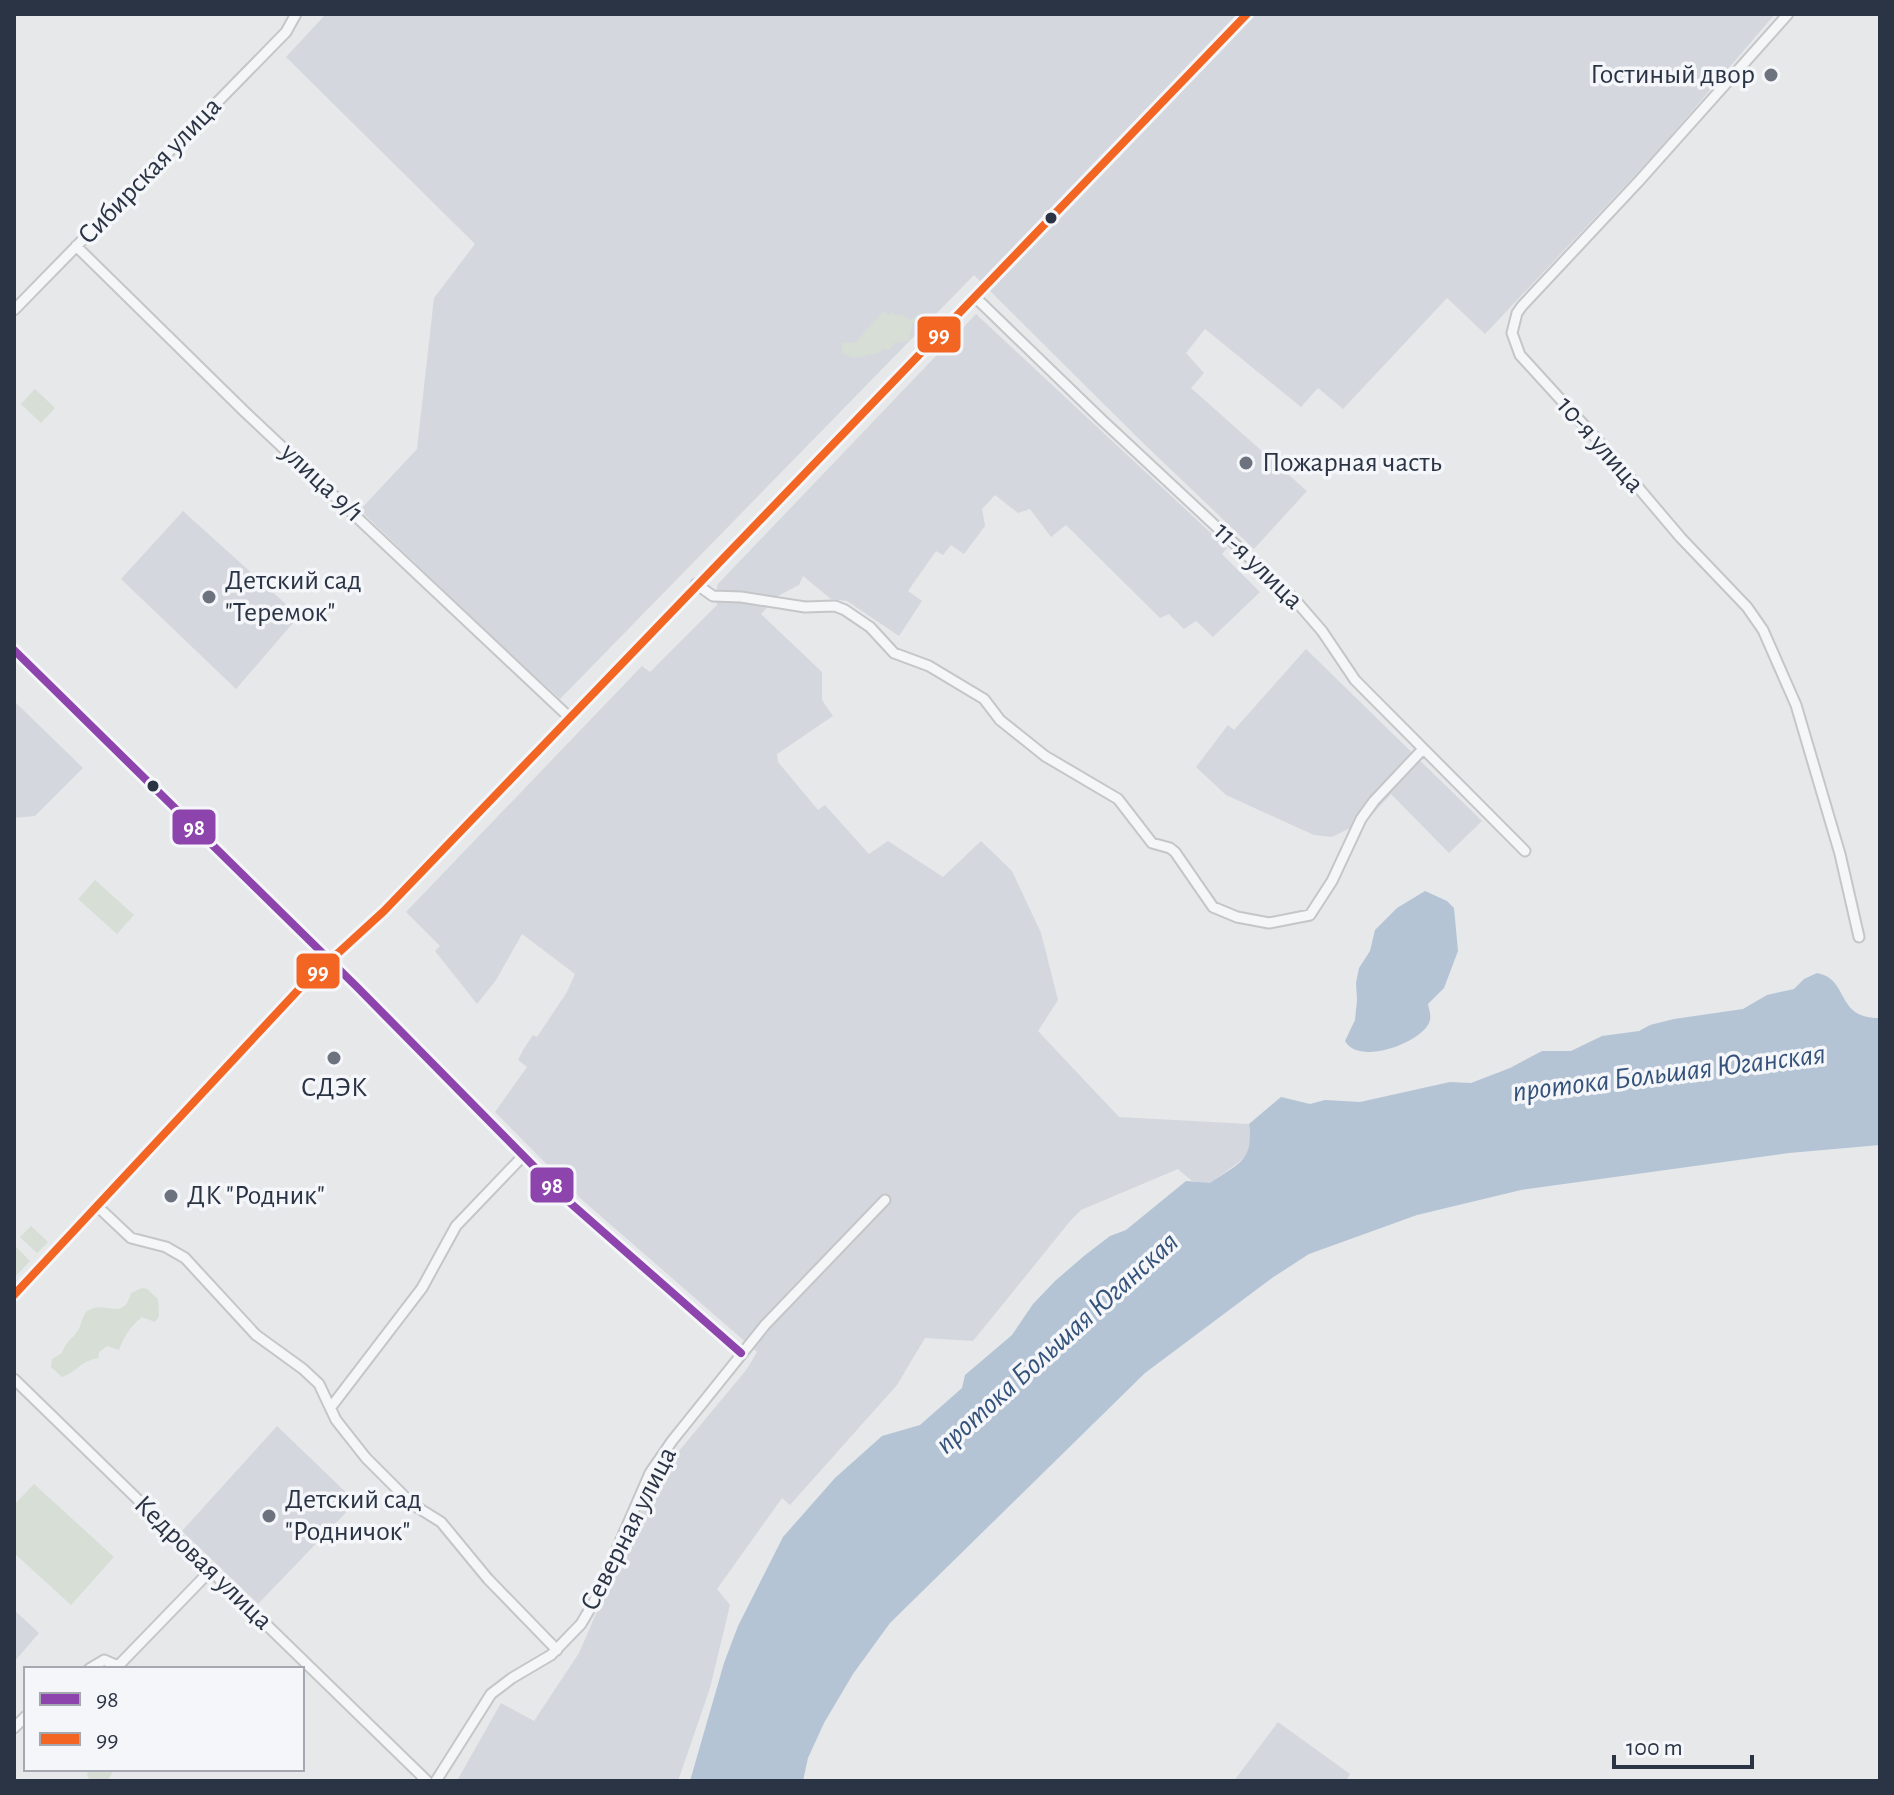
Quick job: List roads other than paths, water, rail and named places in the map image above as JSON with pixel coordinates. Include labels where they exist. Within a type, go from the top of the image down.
[{"type":"street","name":"Сибирская улица","points":[[14,310],[286,32],[296,14]]},
{"type":"street","points":[[14,1295],[301,987],[384,911],[1247,14]]},
{"type":"street","name":"10-я улица","points":[[1788,14],[1522,306],[1512,333],[1520,355],[1681,538],[1747,607],[1763,630],[1796,705],[1840,854],[1859,937]]},
{"type":"street","name":"улица 9/1","points":[[76,246],[245,412],[569,717]]},
{"type":"street","name":"11-я улица","points":[[975,297],[1296,601],[1322,631],[1355,680],[1525,851]]},
{"type":"street","points":[[696,584],[713,596],[805,607],[835,606],[845,610],[870,627],[894,653],[929,666],[984,699],[1000,720],[1045,756],[1112,795],[1125,806],[1152,843],[1175,852],[1213,907],[1237,917],[1269,923],[1310,915],[1332,881],[1361,819],[1423,749]]},
{"type":"street","points":[[14,650],[330,960],[596,1228],[741,1353]]},
{"type":"street","points":[[331,1407],[422,1288],[456,1226],[523,1156]]},
{"type":"street","name":"Северная улица","points":[[436,1781],[491,1694],[557,1650],[587,1614],[659,1458],[765,1325],[885,1200]]},
{"type":"street","points":[[97,1206],[131,1238],[166,1247],[185,1258],[256,1335],[319,1384],[336,1420],[366,1458],[412,1504],[441,1522],[488,1579],[557,1650]]},
{"type":"street","name":"Кедровая улица","points":[[14,1379],[427,1781]]},
{"type":"street","points":[[92,1667],[104,1660],[118,1666],[211,1570]]},
{"type":"water","points":[[1425,891],[1447,901],[1454,908],[1458,951],[1444,988],[1428,1004],[1429,1023],[1414,1038],[1389,1049],[1363,1052],[1352,1048],[1345,1041],[1355,1020],[1356,983],[1375,930],[1397,908]]},
{"type":"water","name":"протока Большая Юганская","points":[[1817,973],[1834,983],[1856,1012],[1866,1017],[1880,1018],[1880,1145],[1789,1153],[1521,1190],[1417,1215],[1309,1254],[1145,1373],[890,1623],[853,1674],[824,1723],[808,1758],[803,1781],[690,1781],[724,1663],[738,1626],[783,1537],[835,1478],[882,1436],[920,1425],[962,1388],[965,1375],[1012,1335],[1033,1304],[1084,1256],[1110,1236],[1126,1230],[1186,1181],[1210,1183],[1236,1166],[1249,1146],[1249,1124],[1281,1097],[1310,1104],[1325,1100],[1360,1102],[1450,1082],[1471,1083],[1542,1051],[1571,1051],[1602,1036],[1639,1031],[1674,1019],[1743,1009],[1767,995],[1794,989],[1804,979]]},
{"type":"place","name":"Гостиный двор","points":[[1771,75]]},
{"type":"place","name":"Пожарная часть","points":[[1246,463]]},
{"type":"place","name":"Детский сад \"Теремок\"","points":[[209,597]]},
{"type":"place","name":"СДЭК","points":[[334,1058]]},
{"type":"place","name":"ДК \"Родник\"","points":[[171,1196]]},
{"type":"place","name":"Детский сад \"Родничок\"","points":[[269,1516]]}]
